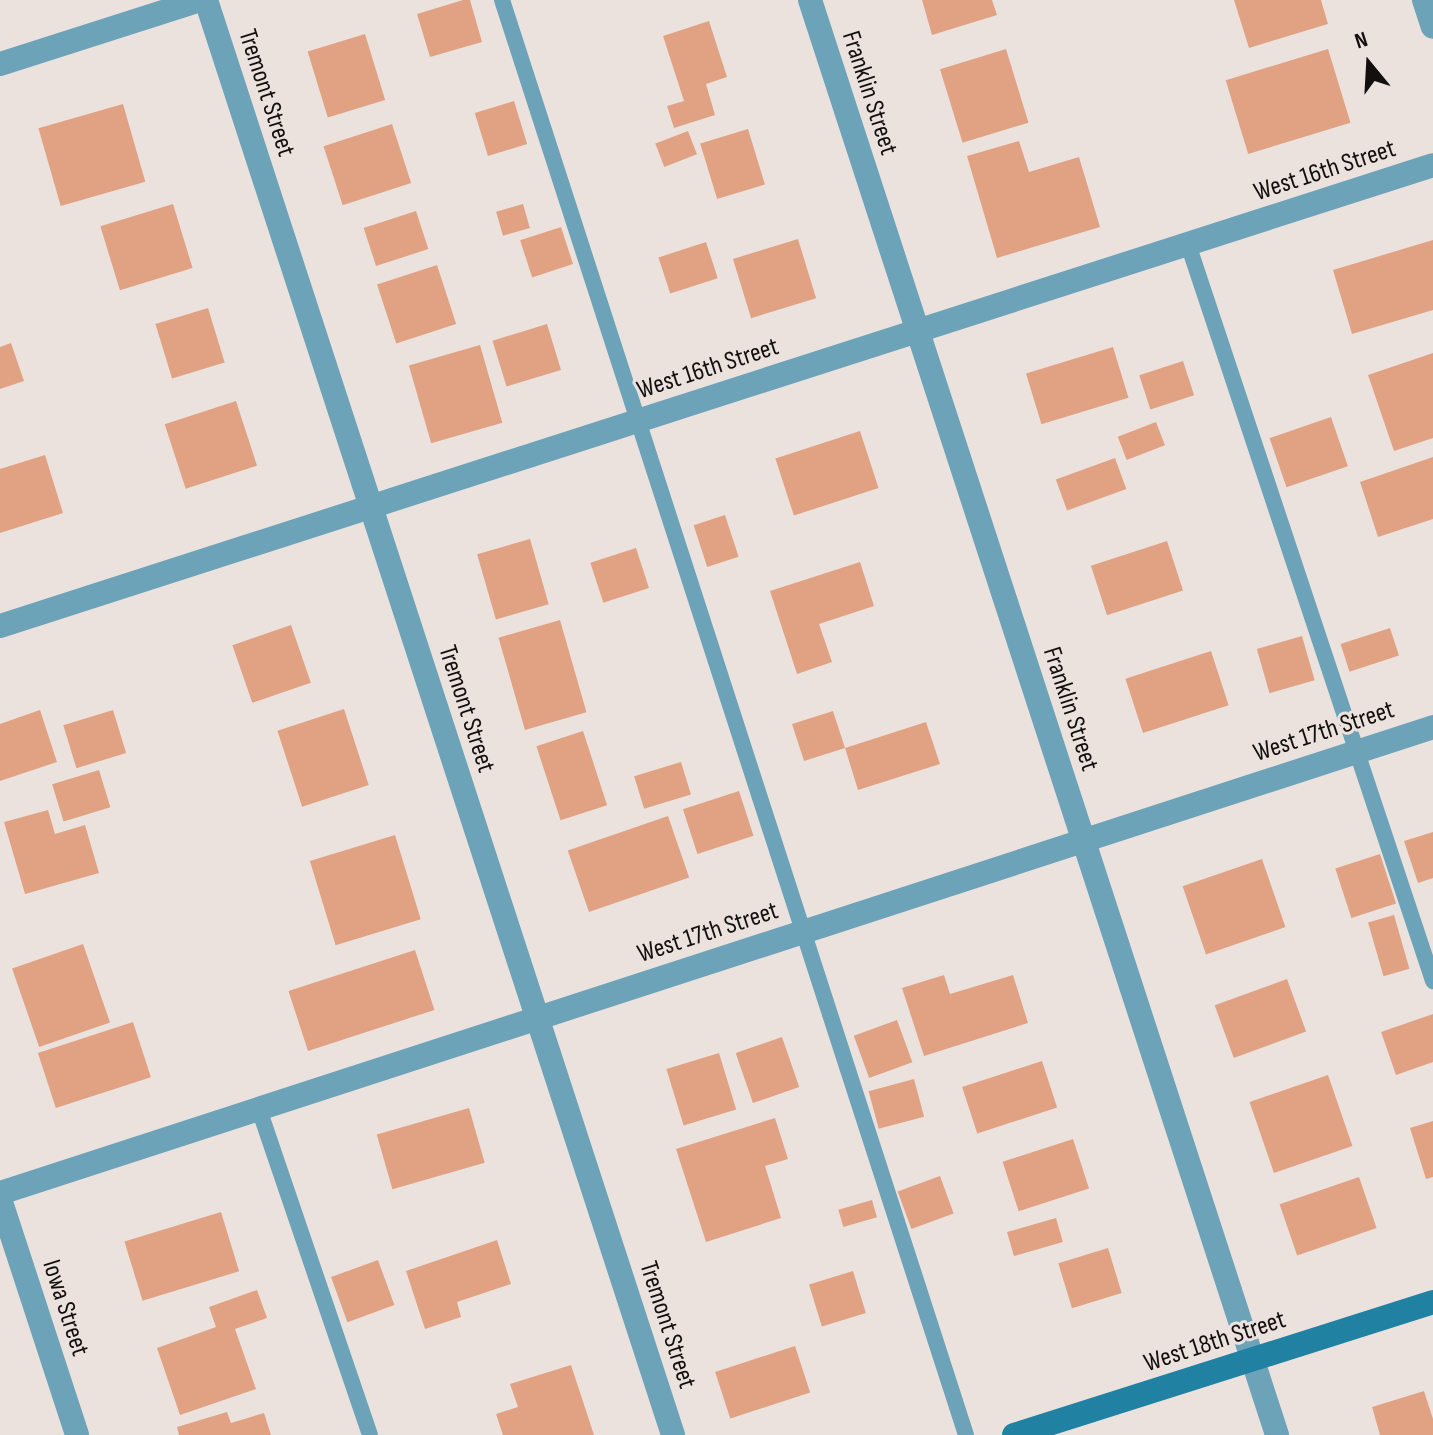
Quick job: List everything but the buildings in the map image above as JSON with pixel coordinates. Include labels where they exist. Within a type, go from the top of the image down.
[{"type":"main road","name":"West 18th Street","points":[[1014,1435],[1433,1302]]},
{"type":"street","points":[[0,64],[200,0]]},
{"type":"street","name":"Tremont Street","points":[[206,0],[673,1435]]},
{"type":"street","name":"Franklin Street","points":[[810,0],[1277,1435]]},
{"type":"street","points":[[1424,0],[1433,27]]},
{"type":"street","name":"West 16th Street","points":[[0,626],[1433,165]]},
{"type":"street","name":"West 17th Street","points":[[0,1193],[1433,727]]},
{"type":"street","name":"Iowa Street","points":[[0,1199],[77,1435]]},
{"type":"lane","points":[[502,0],[966,1435]]},
{"type":"lane","points":[[1188,244],[1433,981]]},
{"type":"lane","points":[[259,1109],[370,1435]]}]
